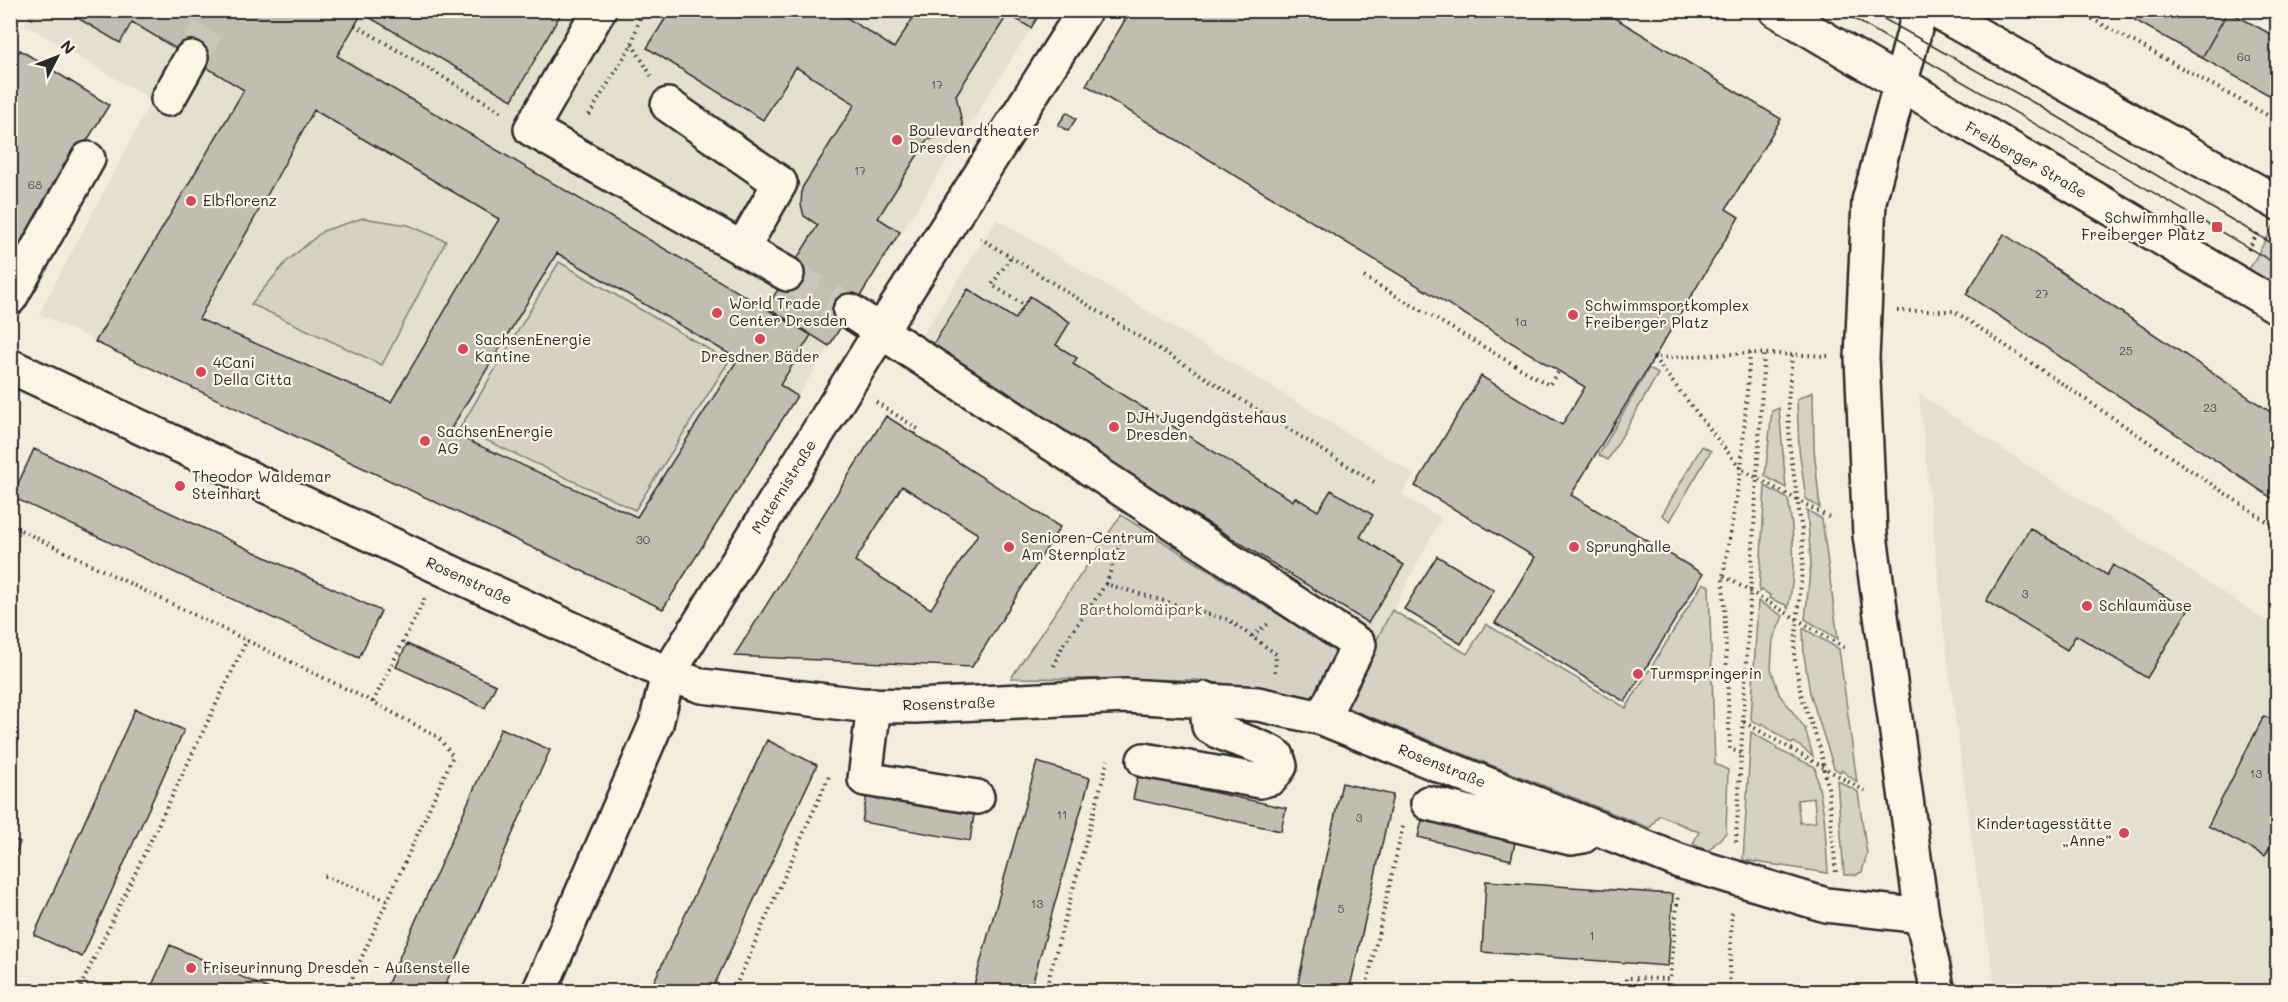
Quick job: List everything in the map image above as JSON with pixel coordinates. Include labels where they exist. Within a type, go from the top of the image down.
[{"type":"street","points":[[599,10],[531,129],[787,274]]},
{"type":"street","name":"Maternistraße","points":[[539,992],[656,724],[668,674],[881,331],[1085,10]]},
{"type":"street","name":"Freiberger Straße","points":[[1776,10],[1902,87],[2277,307]]},
{"type":"street","points":[[1920,10],[1902,87],[1885,134],[1869,201],[1862,358],[1870,535],[1922,916],[1938,992]]},
{"type":"street","points":[[1934,10],[2277,201]]},
{"type":"street","points":[[168,99],[191,58]]},
{"type":"street","points":[[668,105],[780,183],[742,249]]},
{"type":"street","points":[[10,298],[88,159]]},
{"type":"street","points":[[850,311],[1359,645],[1322,718]]},
{"type":"street","name":"Rosenstraße","points":[[10,366],[668,674],[702,686],[874,705],[915,706],[1126,696],[1206,699],[1271,707],[1322,718],[1606,832],[1733,894],[1922,916]]},
{"type":"street","points":[[1144,760],[1260,781],[1271,778],[1280,766],[1277,756],[1266,748],[1222,735],[1209,726],[1205,714],[1206,699]]},
{"type":"street","points":[[874,705],[865,779],[977,797]]},
{"type":"street","points":[[1428,803],[1571,838],[1606,832]]},
{"type":"path","points":[[31,19],[35,10]]},
{"type":"path","points":[[589,115],[632,44],[642,10]]},
{"type":"path","points":[[2076,10],[2277,121]]},
{"type":"path","points":[[2277,17],[2273,25],[2277,28]]},
{"type":"path","points":[[355,25],[531,129]]},
{"type":"path","points":[[952,220],[1374,483]]},
{"type":"path","points":[[1010,258],[992,285],[1024,305]]},
{"type":"path","points":[[1364,277],[1550,385],[1559,371]]},
{"type":"path","points":[[1864,312],[1954,311],[2277,529]]},
{"type":"path","points":[[1830,518],[1741,468],[1654,357],[1750,353],[1862,358]]},
{"type":"path","points":[[1742,753],[1730,749],[1724,576],[1741,468],[1750,353]]},
{"type":"path","points":[[1729,992],[1764,354]]},
{"type":"path","points":[[1792,355],[1788,404],[1790,449],[1803,561],[1794,655],[1801,694],[1824,768],[1832,814],[1836,873],[1826,905]]},
{"type":"path","points":[[848,384],[918,429],[915,434]]},
{"type":"path","points":[[10,525],[374,702],[438,737],[453,756],[346,992]]},
{"type":"path","points":[[1050,699],[1048,680],[1063,645],[1106,584],[1114,555]]},
{"type":"path","points":[[1724,576],[1847,649]]},
{"type":"path","points":[[1106,584],[1228,620],[1252,636],[1276,654],[1271,707]]},
{"type":"path","points":[[374,702],[425,596]]},
{"type":"path","points":[[78,992],[247,640]]},
{"type":"path","points":[[1743,722],[1865,791]]},
{"type":"path","points":[[1045,992],[1111,752]]},
{"type":"path","points":[[733,992],[833,768]]},
{"type":"path","points":[[1365,992],[1403,826]]},
{"type":"path","points":[[324,876],[387,900]]},
{"type":"path","points":[[1625,992],[1626,978],[1670,979],[1677,907]]},
{"type":"shaded area","points":[[32,10],[1042,11],[663,609],[39,314],[152,100],[24,24]]},
{"type":"shaded area","points":[[997,219],[1414,474],[1402,495],[1441,518],[1367,659],[901,368]]},
{"type":"shaded area","points":[[1919,394],[2277,628],[2277,991],[1996,991],[1979,894],[1944,634]]},
{"type":"green space","points":[[363,218],[408,225],[446,241],[382,365],[251,304],[286,262],[323,231]]},
{"type":"green space","points":[[2277,220],[2277,290],[2246,275]]},
{"type":"green space","points":[[559,262],[729,361],[635,510],[460,428]]},
{"type":"green space","points":[[1649,368],[1658,374],[1608,460],[1599,455]]},
{"type":"green space","points":[[1813,392],[1814,449],[1820,508],[1806,499],[1799,449],[1797,399]]},
{"type":"green space","points":[[1779,408],[1786,488],[1765,476],[1772,411]]},
{"type":"green space","points":[[1702,446],[1711,451],[1670,521],[1662,515]]},
{"type":"green space","points":[[1765,486],[1788,499],[1794,554],[1788,609],[1786,605],[1769,598],[1770,595],[1762,590],[1759,592]]},
{"type":"green space","points":[[1807,510],[1822,519],[1838,639],[1805,619],[1811,563]]},
{"type":"green space","name":"Bartholomäipark","points":[[1121,515],[1338,652],[1316,705],[1273,690],[1196,680],[1011,678]]},
{"type":"green space","points":[[1703,583],[1709,586],[1715,764],[1728,770],[1726,833],[1708,851],[1693,844],[1699,832],[1659,815],[1650,828],[1343,706],[1392,610],[1467,654],[1486,624],[1626,708]]},
{"type":"green space","points":[[1758,601],[1783,616],[1773,639],[1771,668],[1779,694],[1805,728],[1813,756],[1762,723],[1761,725],[1751,720]]},
{"type":"green space","points":[[1803,628],[1839,649],[1857,782],[1841,770],[1840,772],[1834,768],[1810,693],[1804,655]]},
{"type":"green space","points":[[1751,732],[1777,747],[1776,749],[1815,767],[1824,815],[1828,873],[1743,860]],"holes":[[[1814,798],[1816,822],[1800,823],[1797,800]]]},
{"type":"green space","points":[[1837,780],[1858,792],[1867,854],[1862,872],[1856,875],[1844,875]]},
{"type":"building","name":"World Trade Center Dresden","points":[[71,10],[563,10],[512,100],[362,13],[337,56],[811,335],[780,385],[797,396],[663,609],[95,342],[244,90],[132,22],[120,43],[69,13]],"holes":[[[314,110],[499,219],[391,402],[199,319]],[[557,253],[738,359],[637,517],[449,432]]]},
{"type":"building","points":[[663,10],[835,10],[894,48],[918,10],[1042,10],[1031,28],[1008,14],[956,95],[964,132],[927,140],[878,218],[900,232],[829,346],[767,307],[818,225],[804,216],[801,205],[802,188],[855,104],[796,67],[763,120],[647,48],[665,19]]},
{"type":"building","name":"Schwimmsportkomplex Freiberger Platz","points":[[1131,10],[1602,10],[1781,119],[1726,209],[1739,217],[1571,495],[1703,574],[1625,702],[1495,623],[1535,557],[1415,486],[1481,376],[1562,425],[1585,387],[1086,85]]},
{"type":"building","points":[[2117,10],[2228,10],[2228,11],[2202,58]]},
{"type":"building","points":[[2228,11],[2278,38],[2278,100],[2202,58]]},
{"type":"building","points":[[20,50],[109,105],[10,265],[10,65]]},
{"type":"building","points":[[1067,112],[1076,119],[1068,131],[1058,125]]},
{"type":"building","points":[[2004,234],[2278,417],[2278,502],[1966,294]]},
{"type":"building","name":"DJH Jugendgästehaus Dresden","points":[[968,289],[1015,319],[1030,296],[1070,322],[1056,345],[1077,358],[1073,364],[1293,501],[1295,497],[1318,511],[1331,490],[1373,515],[1360,537],[1404,565],[1368,623],[930,349]]},
{"type":"building","name":"Senioren-Centrum Am Sternplatz","points":[[886,416],[1060,527],[972,667],[734,656]],"holes":[[[902,486],[978,534],[931,609],[855,561]]]},
{"type":"building","points":[[34,449],[381,611],[359,658],[12,497]]},
{"type":"building","name":"Schlaumäuse","points":[[2030,528],[2107,575],[2113,565],[2188,610],[2147,678],[2076,635],[2067,650],[1986,601]]},
{"type":"building","points":[[1437,556],[1494,590],[1461,644],[1404,609]]},
{"type":"building","points":[[407,644],[496,685],[485,708],[396,667]]},
{"type":"building","points":[[135,709],[184,730],[82,957],[34,935]]},
{"type":"building","points":[[2264,716],[2278,722],[2278,832],[2265,856],[2208,826]]},
{"type":"building","points":[[501,728],[550,750],[442,992],[384,992]]},
{"type":"building","points":[[767,740],[817,765],[711,992],[649,992]]},
{"type":"building","points":[[1037,762],[1090,778],[1030,992],[972,992]]},
{"type":"building","points":[[1138,776],[1286,808],[1281,831],[1133,799]]},
{"type":"building","points":[[1342,783],[1393,795],[1349,992],[1296,992]]},
{"type":"building","points":[[868,789],[975,808],[970,841],[862,822]]},
{"type":"building","points":[[1424,812],[1517,834],[1511,860],[1418,837]]},
{"type":"building","points":[[10,838],[20,842],[11,866],[10,866]]},
{"type":"building","points":[[1486,881],[1673,894],[1668,966],[1482,952]]},
{"type":"building","name":"Friseurinnung Dresden - Außenstelle","points":[[170,945],[276,992],[149,992]]},
{"type":"tunnel","points":[[191,58],[210,25]]},
{"type":"tunnel","points":[[787,274],[850,311]]},
{"type":"tram line","points":[[1839,10],[2278,265]]},
{"type":"tram line","points":[[1868,10],[2036,104],[2278,247]]},
{"type":"place","name":"Boulevardtheater Dresden","points":[[897,140]]},
{"type":"place","name":"Elbflorenz","points":[[191,201]]},
{"type":"place","name":"Schwimmhalle Freiberger Platz","points":[[2217,227]]},
{"type":"place","name":"World Trade Center Dresden","points":[[717,313]]},
{"type":"place","name":"Schwimmsportkomplex Freiberger Platz","points":[[1573,315]]},
{"type":"place","name":"Dresdner Bäder","points":[[760,339]]},
{"type":"place","name":"SachsenEnergie Kantine","points":[[463,349]]},
{"type":"place","name":"4Cani Della Citta","points":[[201,372]]},
{"type":"place","name":"DJH Jugendgästehaus Dresden","points":[[1114,427]]},
{"type":"place","name":"SachsenEnergie AG","points":[[425,441]]},
{"type":"place","name":"Theodor Waldemar Steinhart","points":[[180,486]]},
{"type":"place","name":"Senioren-Centrum Am Sternplatz","points":[[1009,547]]},
{"type":"place","name":"Sprunghalle","points":[[1574,547]]},
{"type":"place","name":"Schlaumäuse","points":[[2087,606]]},
{"type":"place","name":"Turmspringerin","points":[[1638,674]]},
{"type":"place","name":"Kindertagesstätte „Anne“","points":[[2124,833]]},
{"type":"place","name":"Friseurinnung Dresden - Außenstelle","points":[[191,968]]}]
